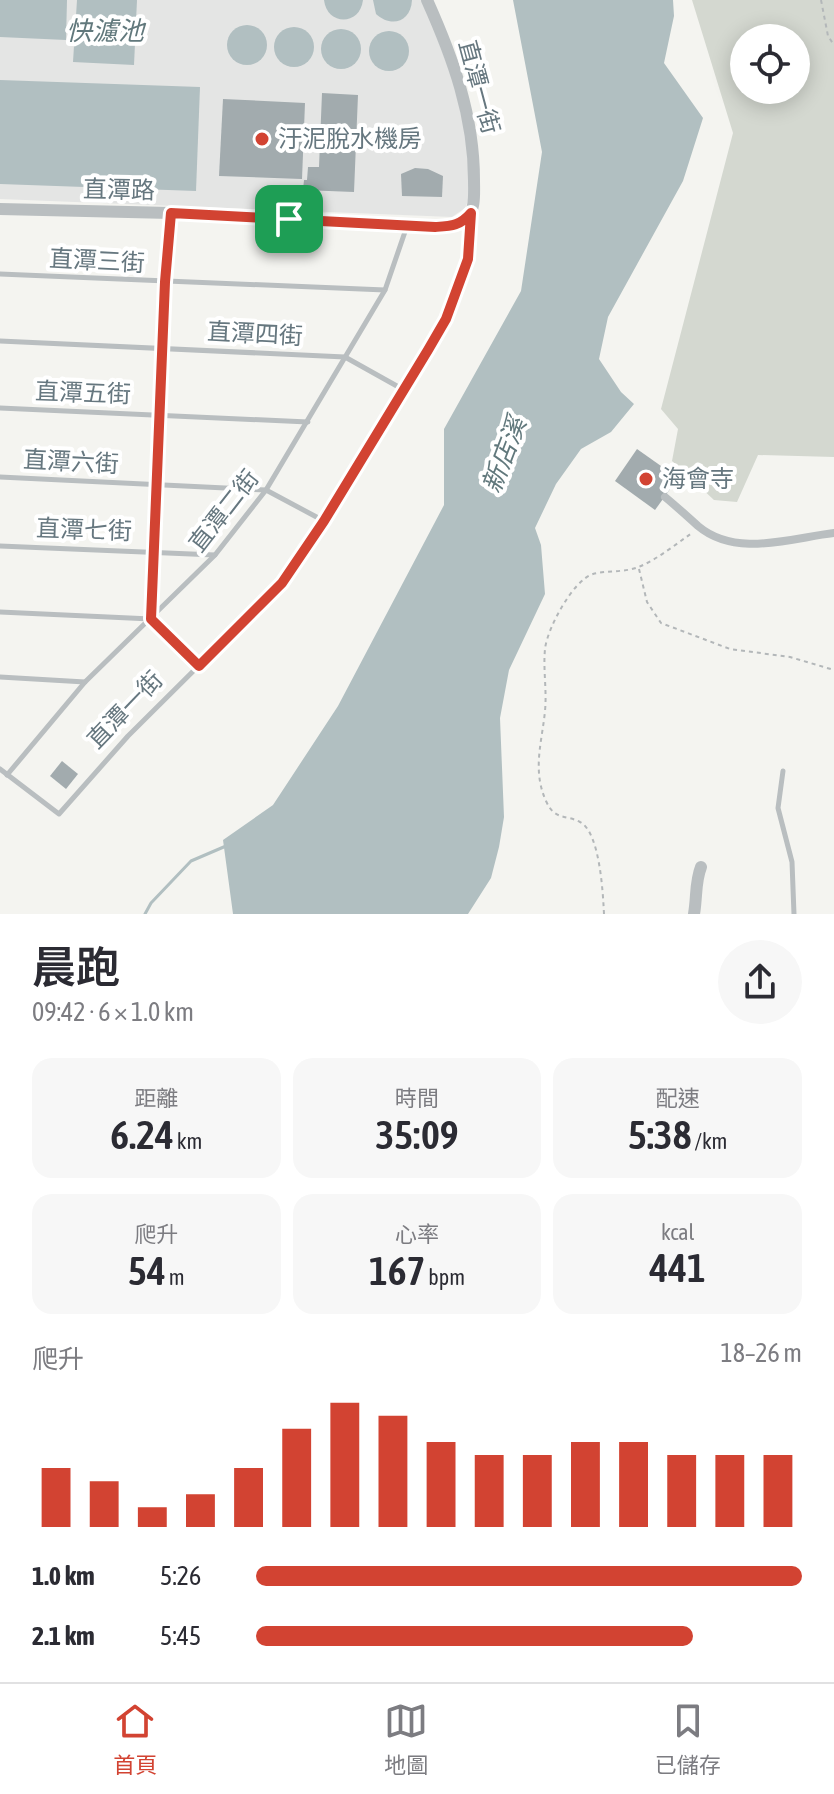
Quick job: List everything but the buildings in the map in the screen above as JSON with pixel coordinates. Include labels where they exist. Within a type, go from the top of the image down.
[{"type":"street","name":"直潭一街","points":[[427,0],[462,88],[473,156],[471,213]]},
{"type":"street","name":"直潭路","points":[[0,209],[171,213],[454,226],[464,222],[471,213]]},
{"type":"street","points":[[665,497],[700,528],[755,546],[834,533]]},
{"type":"street","points":[[694,914],[695,881],[701,867]]},
{"type":"lane","points":[[151,619],[165,282],[171,213]]},
{"type":"lane","name":"直潭一街","points":[[7,775],[59,814],[128,736],[282,583],[324,521],[446,319],[468,259],[471,213]]},
{"type":"lane","name":"直潭二街","points":[[7,775],[85,682],[215,555],[266,490],[385,290],[407,225]]},
{"type":"lane","name":"直潭三街","points":[[0,274],[385,290]]},
{"type":"lane","name":"直潭四街","points":[[0,341],[345,357],[404,390]]},
{"type":"lane","name":"直潭五街","points":[[0,408],[308,422]]},
{"type":"lane","name":"直潭六街","points":[[0,477],[266,490],[324,521]]},
{"type":"lane","name":"直潭七街","points":[[0,546],[215,555]]},
{"type":"lane","points":[[0,612],[151,619],[199,666]]},
{"type":"lane","points":[[0,677],[85,682]]},
{"type":"lane","points":[[0,769],[7,775]]},
{"type":"lane","points":[[783,771],[778,808],[792,862],[794,914]]},
{"type":"path","points":[[821,0],[828,36],[834,45]]},
{"type":"path","points":[[604,914],[590,832],[580,822],[564,819],[552,812],[539,777],[537,756],[545,707],[545,646],[555,617],[580,582],[590,575],[639,567],[700,528]]},
{"type":"path","points":[[639,567],[647,602],[661,623],[730,649],[790,657],[834,670]]},
{"type":"shaded area","points":[[0,0],[423,0],[456,89],[466,138],[470,196],[465,208],[452,217],[0,199]]},
{"type":"shaded area","points":[[692,0],[834,0],[834,457],[758,455],[737,502],[714,500],[672,461],[678,429],[661,409],[733,133]]},
{"type":"water","points":[[0,0],[67,0],[66,40],[0,37]]},
{"type":"water","name":"快濾池","points":[[77,0],[137,0],[134,65],[73,62]]},
{"type":"water","points":[[324,0],[363,0],[356,15],[344,20],[331,15]]},
{"type":"water","points":[[373,0],[412,0],[404,18],[394,22],[376,14]]},
{"type":"water","name":"新店溪","points":[[513,0],[673,0],[674,16],[664,63],[703,118],[683,181],[608,317],[599,359],[621,392],[634,404],[611,432],[581,449],[556,484],[535,528],[541,545],[545,594],[509,670],[500,718],[504,817],[491,878],[468,914],[233,914],[223,840],[273,805],[338,706],[444,505],[444,429],[521,291],[542,152]]},
{"type":"water","points":[[247,25],[261,31],[267,45],[261,59],[247,65],[233,59],[227,45],[233,31]]},
{"type":"water","points":[[294,27],[308,33],[314,47],[308,61],[294,67],[280,61],[274,47],[280,33]]},
{"type":"water","points":[[341,29],[355,35],[361,49],[355,63],[341,69],[327,63],[321,49],[327,35]]},
{"type":"water","points":[[389,31],[403,37],[409,51],[403,65],[389,71],[375,65],[369,51],[375,37]]},
{"type":"water","points":[[0,80],[200,87],[196,191],[0,184]]},
{"type":"waterway","points":[[145,914],[151,903],[191,861],[226,846]]},
{"type":"place","name":"汙泥脫水機房","points":[[262,139]]},
{"type":"place","name":"海會寺","points":[[646,479]]},
{"type":"route","points":[[171,213],[289,219],[435,227],[454,226],[464,222],[471,213],[468,259],[446,319],[299,559],[282,583],[242,626],[199,666],[151,619],[165,282],[171,213]]}]
